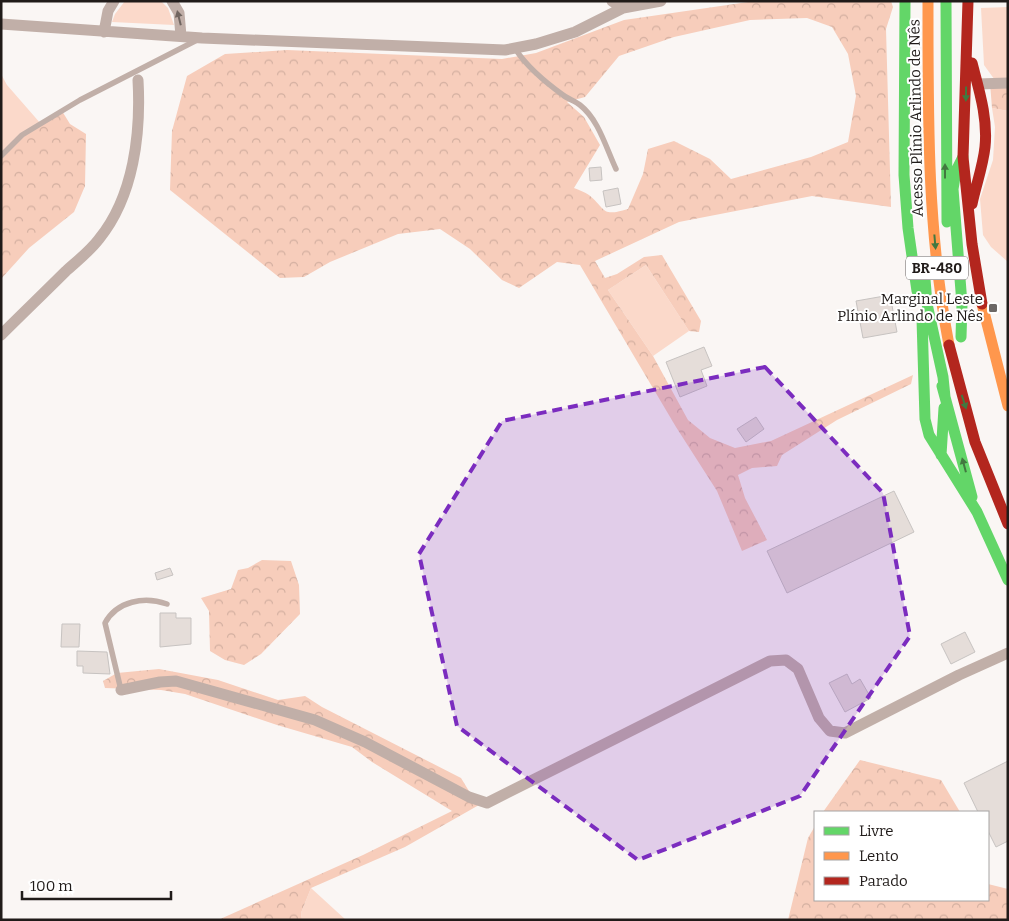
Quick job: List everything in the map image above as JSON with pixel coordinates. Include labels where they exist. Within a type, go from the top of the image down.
[{"type":"main road","points":[[905,1],[904,175],[908,228],[924,336],[925,420],[929,435],[976,512],[1008,580]]},
{"type":"main road","name":"Acesso Plínio Arlindo de Nês","points":[[928,1],[930,181],[942,303],[958,383],[990,484],[1008,524]]},
{"type":"main road","name":"Acesso Plínio Arlindo de Nês","points":[[946,1],[945,195],[949,266],[962,341],[962,304],[953,189],[956,172],[963,157]]},
{"type":"main road","points":[[968,1],[963,157],[983,312],[1008,406]]},
{"type":"main road","points":[[967,46],[983,109],[985,149],[969,215]]},
{"type":"main road","points":[[963,157],[983,109]]},
{"type":"main road","points":[[930,181],[923,221],[923,244],[927,304],[944,377],[942,458]]},
{"type":"main road","points":[[924,336],[945,397],[976,512]]},
{"type":"main road","points":[[1002,476],[1008,491]]},
{"type":"street","points":[[104,32],[108,11],[114,1]]},
{"type":"street","points":[[172,1],[179,13],[182,36]]},
{"type":"street","points":[[612,1],[624,8]]},
{"type":"street","points":[[1,24],[202,38],[516,50],[575,32],[624,8],[661,1]]},
{"type":"street","points":[[1,335],[99,239],[112,218],[124,194],[133,166],[139,100],[138,80]]},
{"type":"street","points":[[978,84],[1008,83]]},
{"type":"street","points":[[121,690],[160,682],[176,681],[315,720],[365,742],[469,798],[487,803],[770,661],[786,660],[798,668],[820,718],[830,731],[845,732],[958,675],[1008,653]]},
{"type":"lane","points":[[1,156],[22,135],[80,100],[202,38]]},
{"type":"lane","points":[[516,50],[524,63],[534,72],[565,96],[580,104],[593,119],[616,169]]},
{"type":"lane","points":[[121,690],[105,624],[111,612],[134,601],[153,599],[167,604]]},
{"type":"highlighted area","points":[[765,367],[883,493],[910,636],[800,796],[638,860],[457,726],[419,554],[502,421]]},
{"type":"shaded area","points":[[125,1],[161,1],[168,8],[174,25],[112,22],[115,14]]},
{"type":"shaded area","points":[[1008,7],[1008,83],[997,83],[984,65],[981,8]]},
{"type":"shaded area","points":[[1,74],[7,85],[41,124],[1,156]]},
{"type":"shaded area","points":[[992,108],[1008,111],[1008,262],[991,247],[983,235],[980,199],[993,160],[995,127]]},
{"type":"shaded area","points":[[646,265],[689,331],[653,356],[608,290]]},
{"type":"shaded area","points":[[311,888],[346,920],[302,920],[301,913]]},
{"type":"green space","points":[[755,1],[891,1],[893,7],[886,29],[891,207],[812,196],[679,222],[595,261],[605,278],[617,274],[644,257],[662,255],[701,321],[699,332],[689,331],[646,265],[608,290],[653,356],[688,420],[710,438],[735,448],[771,441],[913,375],[911,384],[837,420],[782,455],[777,466],[752,468],[738,475],[745,498],[767,540],[742,551],[717,491],[676,427],[580,265],[557,262],[519,288],[502,280],[470,249],[440,229],[398,234],[330,262],[304,277],[280,278],[170,190],[172,131],[187,76],[225,54],[287,50],[502,59],[536,53],[624,20]],"holes":[[[807,18],[832,27],[848,54],[856,96],[848,142],[811,157],[731,179],[710,159],[674,141],[648,149],[643,174],[628,209],[619,211],[605,211],[589,195],[574,188],[600,145],[584,117],[567,102],[585,97],[619,56],[674,37],[750,20]]]},
{"type":"green space","points":[[990,83],[1008,83],[1008,111],[992,108]]},
{"type":"green space","points":[[62,111],[70,124],[86,134],[85,186],[74,212],[29,248],[1,279],[1,156],[22,135]]},
{"type":"green space","points":[[262,560],[291,561],[299,585],[300,614],[261,654],[244,665],[225,660],[210,651],[209,611],[201,598],[231,589],[238,570],[248,568]]},
{"type":"green space","points":[[159,669],[218,680],[278,700],[305,696],[322,707],[461,778],[472,796],[486,801],[405,847],[311,888],[301,913],[302,920],[218,920],[363,855],[452,811],[372,762],[352,747],[277,725],[185,694],[161,690],[105,688],[103,681],[117,673]]},
{"type":"green space","points":[[860,760],[941,780],[959,811],[824,811]]},
{"type":"green space","points":[[814,828],[814,901],[989,901],[989,884],[1008,889],[1008,920],[788,920],[808,838]]},
{"type":"building","points":[[601,167],[602,180],[590,181],[589,168]]},
{"type":"building","points":[[618,188],[621,204],[606,207],[603,191]]},
{"type":"building","points":[[890,295],[897,332],[863,338],[856,301]]},
{"type":"building","points":[[704,347],[712,366],[701,370],[707,386],[680,397],[666,362]]},
{"type":"building","points":[[756,417],[764,429],[746,442],[737,429]]},
{"type":"building","points":[[894,491],[914,532],[787,593],[767,551]]},
{"type":"building","points":[[170,568],[173,575],[157,580],[155,573]]},
{"type":"building","points":[[160,613],[176,613],[176,618],[191,618],[191,644],[160,647]]},
{"type":"building","points":[[62,624],[80,624],[79,647],[61,647]]},
{"type":"building","points":[[965,632],[975,652],[951,664],[941,644]]},
{"type":"building","points":[[77,651],[107,652],[110,674],[83,673],[83,666],[77,666]]},
{"type":"building","points":[[847,674],[852,684],[860,679],[871,698],[845,712],[829,683]]},
{"type":"building","points":[[1008,761],[1008,841],[996,847],[989,833],[989,811],[978,811],[964,783]]},
{"type":"traffic: fast","points":[[905,1],[904,175],[908,228],[917,291]]},
{"type":"traffic: fast","points":[[946,1],[947,222]]},
{"type":"traffic: fast","points":[[961,337],[962,304],[953,189],[956,171],[963,157]]},
{"type":"traffic: fast","points":[[924,267],[927,304],[943,377],[945,397]]},
{"type":"traffic: fast","points":[[922,319],[925,419],[929,435],[977,512],[1008,580]]},
{"type":"traffic: fast","points":[[942,386],[972,497]]},
{"type":"traffic: fast","points":[[941,455],[944,408]]},
{"type":"traffic: slow","points":[[928,1],[930,174],[936,259],[949,345]]},
{"type":"traffic: slow","points":[[982,304],[1008,406]]},
{"type":"traffic: jam","points":[[968,1],[963,157],[972,244],[982,304]]},
{"type":"traffic: jam","points":[[972,63],[982,104],[986,136],[983,161],[972,204]]},
{"type":"traffic: jam","points":[[949,345],[975,442],[1008,524]]},
{"type":"place","name":"Marginal Leste Plínio Arlindo de Nês","points":[[993,308]]}]
